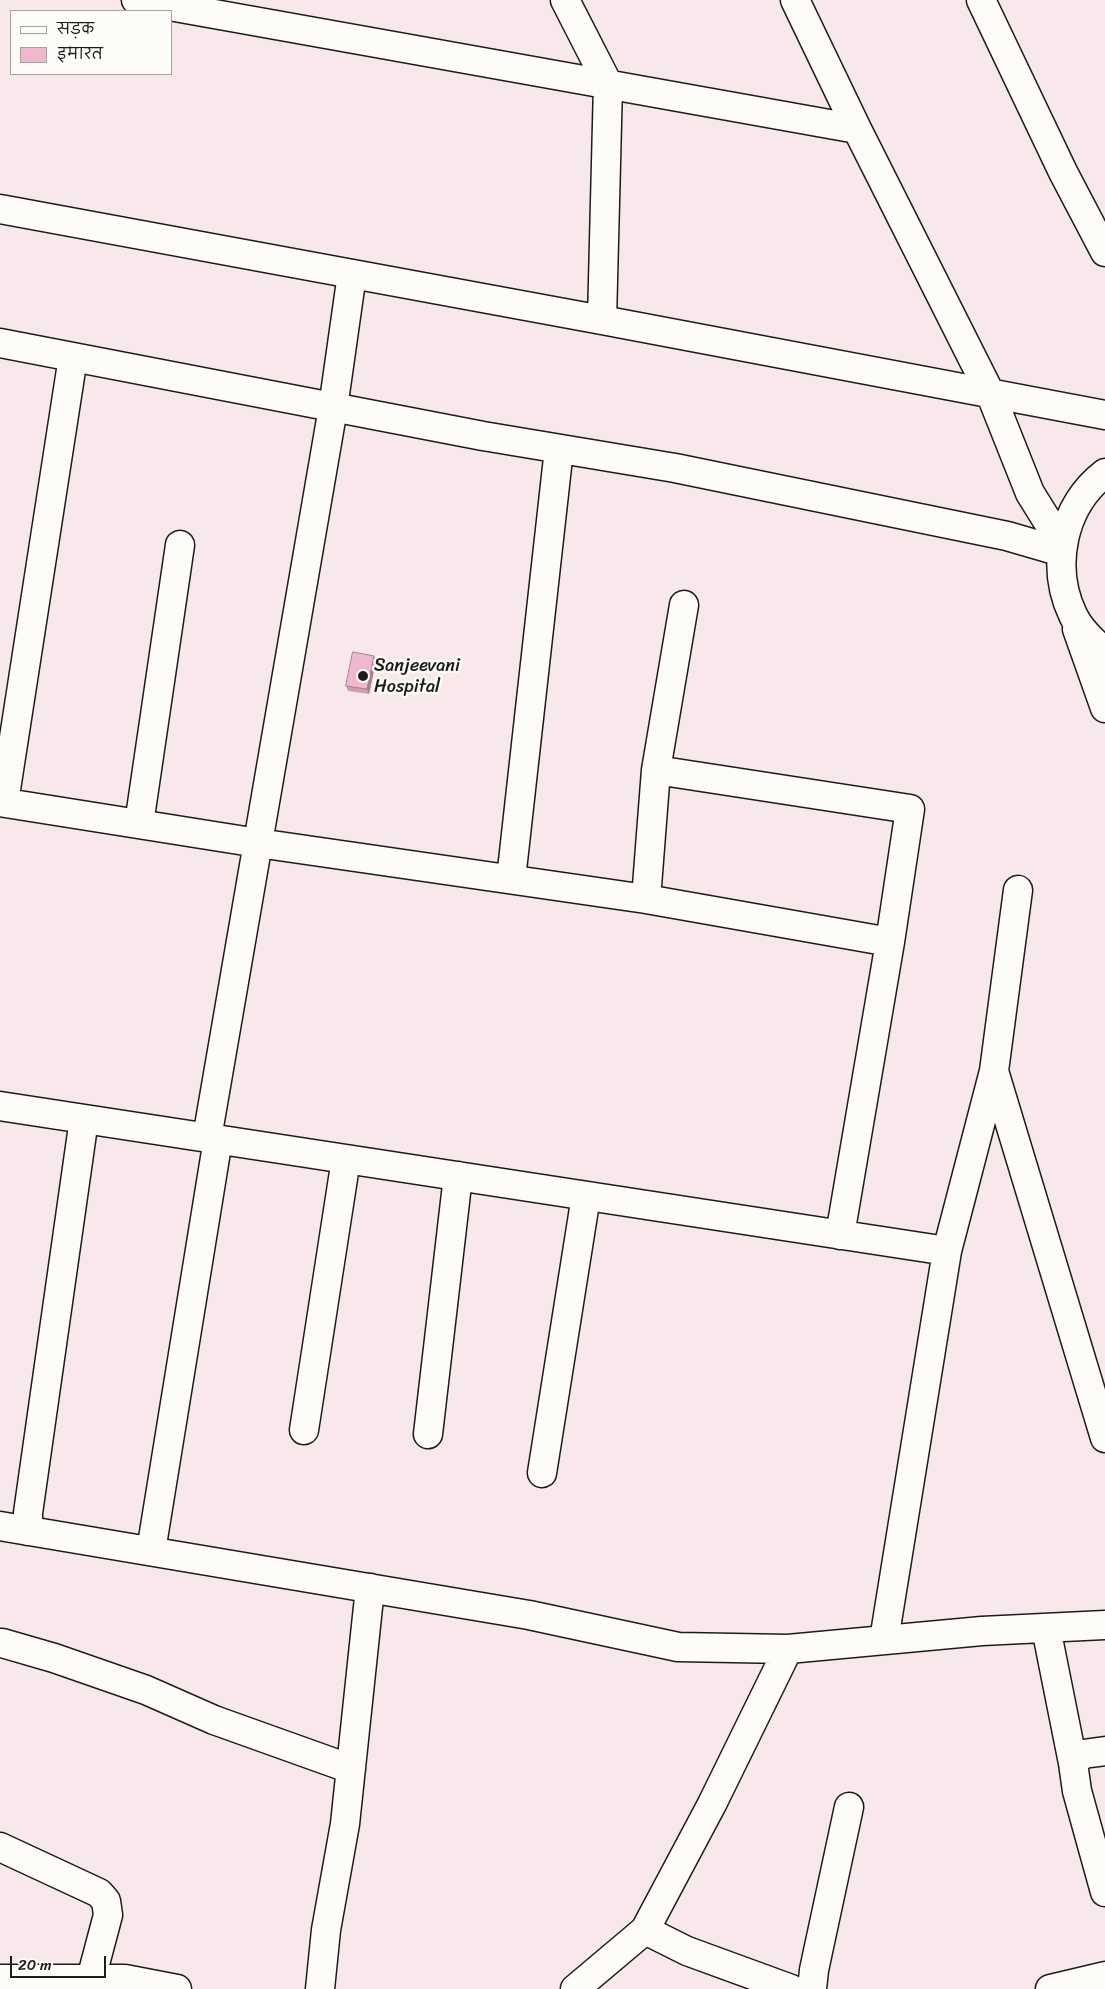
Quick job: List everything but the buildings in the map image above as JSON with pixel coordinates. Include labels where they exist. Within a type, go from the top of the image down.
[{"type":"street","points":[[136,0],[857,129]]},
{"type":"street","points":[[565,0],[608,84],[602,320]]},
{"type":"street","points":[[796,0],[857,129],[991,394],[1030,493],[1062,549]]},
{"type":"street","points":[[981,0],[1063,172],[1105,252]]},
{"type":"street","points":[[0,209],[602,320],[1105,416]]},
{"type":"street","points":[[152,1551],[258,843],[333,408],[352,274]]},
{"type":"street","points":[[0,343],[333,408],[675,468],[1062,549]]},
{"type":"street","points":[[73,358],[2,802],[258,843],[646,899],[890,942]]},
{"type":"street","points":[[511,879],[559,449]]},
{"type":"street","points":[[1105,474],[1079,501],[1064,533],[1060,561],[1063,589],[1105,708]]},
{"type":"street","points":[[139,824],[180,545]]},
{"type":"street","points":[[646,899],[656,770],[684,605]]},
{"type":"street","points":[[1073,616],[1090,639],[1105,652]]},
{"type":"street","points":[[656,770],[910,809],[890,942],[840,1235]]},
{"type":"street","points":[[884,1640],[947,1251],[994,1071],[1018,890]]},
{"type":"street","points":[[994,1071],[1105,1438]]},
{"type":"street","points":[[0,1106],[947,1251]]},
{"type":"street","points":[[28,1531],[28,1513],[84,1119]]},
{"type":"street","points":[[304,1430],[346,1159]]},
{"type":"street","points":[[428,1434],[458,1176]]},
{"type":"street","points":[[542,1473],[586,1196]]},
{"type":"street","points":[[0,1526],[529,1615],[678,1647],[788,1649],[884,1640],[1105,1625]]},
{"type":"street","points":[[320,1989],[326,1930],[345,1824],[370,1588]]},
{"type":"street","points":[[1046,1628],[1077,1791],[1105,1892]]},
{"type":"street","points":[[2,1643],[54,1658],[146,1690],[214,1720],[351,1769]]},
{"type":"street","points":[[575,1989],[645,1930],[712,1804],[788,1649]]},
{"type":"street","points":[[1073,1764],[1083,1754],[1105,1751]]},
{"type":"street","points":[[812,1989],[814,1970],[849,1807]]},
{"type":"street","points":[[0,1847],[99,1893],[106,1902],[108,1915],[77,1982]]},
{"type":"street","points":[[645,1930],[687,1951],[791,1989]]},
{"type":"street","points":[[1050,1989],[1105,1976]]},
{"type":"street","points":[[0,1979],[77,1982],[125,1979],[178,1989]]},
{"type":"place","name":"Sanjeevani Hospital","points":[[363,676]]}]
